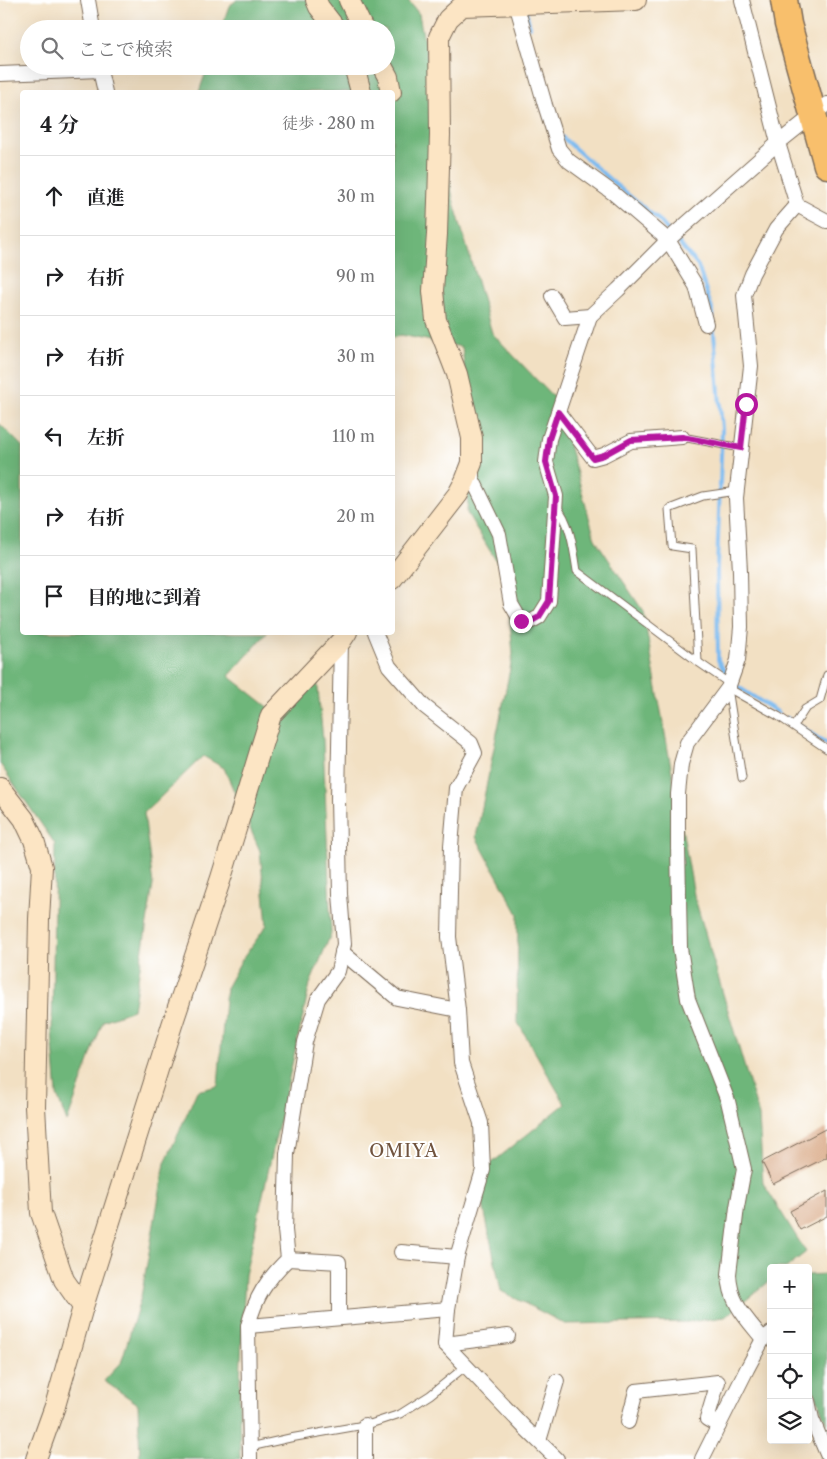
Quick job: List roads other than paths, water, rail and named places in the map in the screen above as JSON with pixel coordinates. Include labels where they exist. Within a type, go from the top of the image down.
[{"type":"highway","points":[[784,0],[788,24],[820,110],[827,165]]},
{"type":"street","points":[[88,0],[91,20]]},
{"type":"street","points":[[316,0],[329,20]]},
{"type":"street","points":[[350,0],[359,20]]},
{"type":"street","points":[[636,0],[516,2],[462,6],[448,19],[439,37],[440,135],[433,291],[436,320],[457,374],[472,438],[472,478],[499,534],[511,604],[521,621],[530,622],[539,617],[549,601],[556,505],[556,496],[546,462],[549,439],[590,316],[668,240],[820,110]]},
{"type":"street","points":[[742,0],[778,144],[797,205],[827,220]]},
{"type":"street","points":[[516,2],[559,149],[569,161],[613,193],[668,240],[696,286],[706,324]]},
{"type":"street","points":[[0,74],[20,73]]},
{"type":"street","points":[[101,75],[104,90]]},
{"type":"street","points":[[356,75],[360,90]]},
{"type":"street","points":[[387,75],[391,90]]},
{"type":"street","points":[[702,1459],[767,1336],[735,1303],[730,1284],[729,1274],[737,1207],[744,1170],[728,1102],[688,999],[680,948],[678,794],[681,764],[687,742],[729,686],[738,660],[740,571],[736,498],[751,366],[744,295],[752,274],[776,230],[797,205]]},
{"type":"street","points":[[552,296],[565,318],[590,316]]},
{"type":"street","points":[[558,412],[593,458],[604,455],[631,440],[682,437]]},
{"type":"street","points":[[395,575],[458,494],[472,463]]},
{"type":"street","points":[[375,635],[389,666],[424,706],[471,743],[475,753],[456,788],[449,937],[458,1010],[461,1063],[480,1123],[483,1170],[457,1257],[448,1309],[445,1344],[539,1442],[558,1459]]},
{"type":"street","points":[[288,1259],[285,1230],[288,1154],[305,1042],[318,999],[338,971],[344,944],[340,894],[338,799],[344,637]]},
{"type":"street","points":[[36,1459],[271,715],[344,637]]},
{"type":"street","points":[[0,788],[24,819],[34,840],[42,867],[35,1107],[42,1213],[64,1280],[83,1307]]},
{"type":"street","points":[[342,952],[397,998],[458,1010]]},
{"type":"street","points":[[401,1252],[457,1257]]},
{"type":"street","points":[[250,1453],[248,1326],[253,1308],[273,1274],[288,1259],[339,1262],[339,1318]]},
{"type":"street","points":[[248,1326],[448,1309]]},
{"type":"street","points":[[445,1344],[508,1336]]},
{"type":"street","points":[[539,1442],[557,1381]]},
{"type":"street","points":[[628,1422],[636,1391],[718,1382],[707,1419],[719,1426]]},
{"type":"street","points":[[812,1419],[827,1454]]},
{"type":"street","points":[[364,1459],[365,1425]]},
{"type":"lane","points":[[682,437],[741,448]]},
{"type":"lane","points":[[698,662],[692,549],[672,546],[669,509],[704,496],[737,491]]},
{"type":"lane","points":[[556,505],[562,511],[572,543],[577,571],[729,686],[794,726],[827,749]]},
{"type":"lane","points":[[794,726],[805,709],[820,700],[827,675]]},
{"type":"lane","points":[[729,686],[742,778]]},
{"type":"lane","points":[[250,1453],[290,1438],[365,1425],[400,1414],[430,1395],[466,1366]]},
{"type":"waterway","points":[[526,10],[530,27]]},
{"type":"waterway","points":[[562,137],[659,220],[670,233]]},
{"type":"waterway","points":[[675,238],[698,266],[712,309],[722,429],[717,568],[718,660],[728,677]]},
{"type":"waterway","points":[[732,683],[779,713]]},
{"type":"waterway","points":[[787,718],[827,744]]},
{"type":"district","name":"OMIYA","points":[[404,1151]]}]
